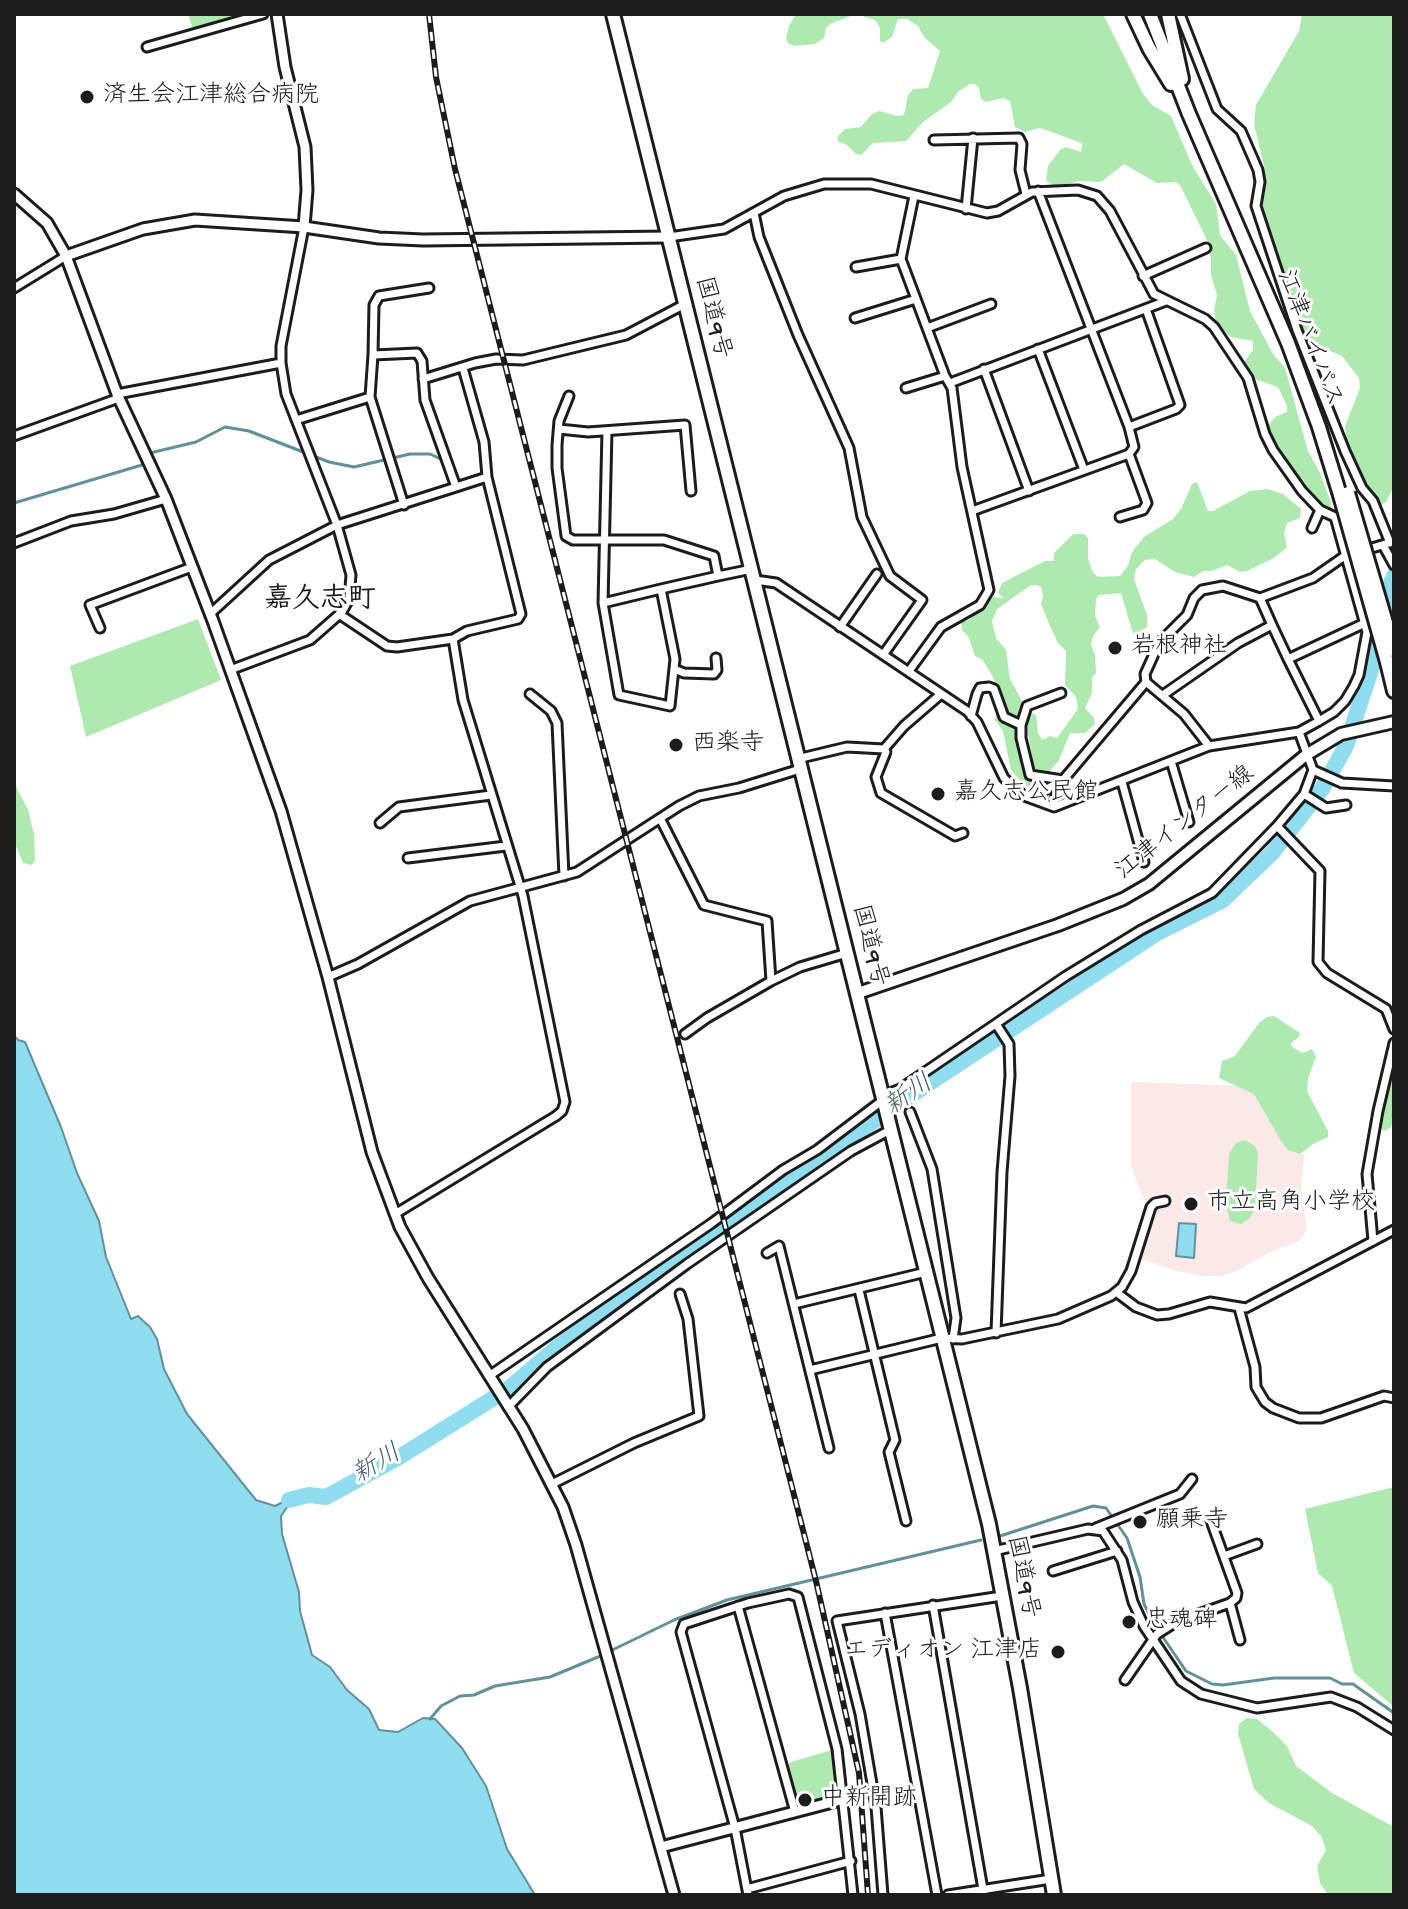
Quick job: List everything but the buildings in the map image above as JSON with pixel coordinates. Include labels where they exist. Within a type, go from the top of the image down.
[{"type":"highway","name":"国道9号","points":[[613,14],[926,1272],[948,1338],[994,1551],[1054,1895]]},
{"type":"highway","points":[[1133,14],[1149,48],[1189,114]]},
{"type":"highway","name":"江津バイパス","points":[[1150,14],[1189,114],[1288,343],[1344,494],[1394,691]]},
{"type":"highway","points":[[1168,14],[1189,114]]},
{"type":"highway","points":[[1344,494],[1394,650]]},
{"type":"main road","name":"江津インター線","points":[[858,993],[1058,925],[1123,899],[1149,884],[1306,755],[1336,737],[1394,722]]},
{"type":"street","points":[[147,47],[263,14]]},
{"type":"street","points":[[230,670],[310,640],[339,614],[349,599],[351,575],[337,525],[286,394],[281,363],[281,346],[304,227],[307,190],[305,147],[285,67],[277,14]]},
{"type":"street","points":[[1180,14],[1217,109],[1241,131],[1258,170],[1260,182],[1256,206],[1297,330],[1362,488],[1373,501],[1394,565]]},
{"type":"street","points":[[934,140],[1013,137],[1021,140],[1020,170],[1026,194]]},
{"type":"street","points":[[966,209],[973,138]]},
{"type":"street","points":[[14,288],[66,256],[143,229],[174,222],[224,221],[423,240],[669,237],[724,229],[803,188],[824,184],[871,184],[992,213],[1026,194],[1078,190],[1097,196],[1110,211],[1154,294],[1205,319],[1214,327],[1248,378],[1273,450],[1302,491],[1320,510],[1335,517],[1365,623],[1365,642],[1354,686],[1345,701],[1334,712],[1299,732],[1209,746],[1122,782],[1052,806],[1030,798],[1004,778],[977,722],[971,716],[776,583],[754,574],[718,576],[603,603]]},
{"type":"street","points":[[972,511],[1129,454],[1135,444],[1038,191]]},
{"type":"street","points":[[14,194],[47,223],[66,256],[118,396],[166,499],[210,614],[281,811],[328,977],[361,1112],[395,1214],[416,1259],[538,1456],[576,1545],[674,1895]]},
{"type":"street","points":[[909,671],[941,627],[980,605],[989,593],[947,380],[901,259],[914,196]]},
{"type":"street","points":[[754,213],[759,237],[798,335],[849,448],[862,517],[890,576],[922,600],[883,655]]},
{"type":"street","points":[[1143,276],[1206,248]]},
{"type":"street","points":[[856,267],[901,259]]},
{"type":"street","points":[[404,505],[370,397],[374,305],[379,296],[429,288]]},
{"type":"street","points":[[855,318],[916,299]]},
{"type":"street","points":[[906,388],[984,369],[1166,301]]},
{"type":"street","points":[[423,379],[496,359],[523,360],[626,335],[685,304]]},
{"type":"street","points":[[927,328],[991,304]]},
{"type":"street","points":[[1129,427],[1180,405],[1146,309]]},
{"type":"street","points":[[1038,349],[1084,470]]},
{"type":"street","points":[[373,355],[417,353],[422,361],[425,400],[456,487]]},
{"type":"street","points":[[14,436],[118,396],[281,363]]},
{"type":"street","points":[[339,614],[387,646],[397,647],[453,639],[467,631],[518,619],[521,614],[487,477],[484,442],[463,368]]},
{"type":"street","points":[[984,369],[1029,491]]},
{"type":"street","points":[[569,396],[559,429],[557,468],[566,536],[573,540],[664,540],[714,556],[718,576]]},
{"type":"street","points":[[296,420],[370,397]]},
{"type":"street","points":[[559,429],[588,432],[685,425],[691,491]]},
{"type":"street","points":[[607,431],[603,603],[619,695],[670,706],[675,659],[661,589]]},
{"type":"street","points":[[1120,517],[1143,510],[1147,503],[1129,454]]},
{"type":"street","points":[[210,614],[269,560],[337,525],[487,477]]},
{"type":"street","points":[[14,543],[71,521],[114,514],[166,499]]},
{"type":"street","points":[[1312,528],[1320,510]]},
{"type":"street","points":[[1209,746],[1184,714],[1146,682],[1145,674],[1159,643],[1187,615],[1194,598],[1209,587],[1223,586],[1260,598],[1326,572],[1345,554],[1389,543]]},
{"type":"street","points":[[100,628],[90,605],[192,567]]},
{"type":"street","points":[[840,627],[877,574]]},
{"type":"street","points":[[1260,598],[1319,721]]},
{"type":"street","points":[[1288,659],[1365,623]]},
{"type":"street","points":[[1163,695],[1226,651],[1272,625]]},
{"type":"street","points":[[395,1214],[562,1111],[565,1102],[519,887],[463,700],[453,639]]},
{"type":"street","points":[[674,669],[684,673],[714,674],[717,670],[716,658]]},
{"type":"street","points":[[1052,806],[1063,780],[1146,682]]},
{"type":"street","points":[[971,716],[980,688],[989,687],[994,689],[1004,717],[1021,725]]},
{"type":"street","points":[[1061,693],[1027,706],[1021,738],[1030,775],[1063,780]]},
{"type":"street","points":[[530,694],[551,711],[557,723],[564,876]]},
{"type":"street","points":[[884,749],[904,726],[941,694]]},
{"type":"street","points":[[1299,732],[1306,755],[1316,772],[1347,784],[1394,786]]},
{"type":"street","points":[[328,977],[358,964],[470,901],[577,872],[699,796],[739,788],[847,747],[884,749]]},
{"type":"street","points":[[884,749],[886,752],[876,777],[881,793],[955,836],[963,833]]},
{"type":"street","points":[[1171,761],[1189,822]]},
{"type":"street","points":[[491,1380],[883,1100],[1107,950],[1212,893],[1278,827],[1305,795],[1316,772]]},
{"type":"street","points":[[1030,798],[1063,780]]},
{"type":"street","points":[[1122,782],[1144,862]]},
{"type":"street","points":[[380,823],[399,807],[491,795]]},
{"type":"street","points":[[1305,795],[1329,808],[1346,805]]},
{"type":"street","points":[[660,818],[704,905],[767,921],[771,981]]},
{"type":"street","points":[[1278,827],[1320,871],[1318,962],[1327,973],[1386,1009],[1394,1029]]},
{"type":"street","points":[[408,858],[506,846]]},
{"type":"street","points":[[685,1034],[771,981],[800,967],[847,953]]},
{"type":"street","points":[[996,1333],[1002,1172],[1010,1076],[1008,1041],[998,1025]]},
{"type":"street","points":[[1373,1241],[1367,1174],[1394,1043]]},
{"type":"street","points":[[910,1112],[932,1169],[956,1318],[948,1338]]},
{"type":"street","points":[[507,1405],[547,1367],[687,1264],[839,1159],[890,1128]]},
{"type":"street","points":[[810,1370],[948,1338],[996,1333],[1058,1319],[1116,1292],[1131,1271],[1151,1207],[1165,1201]]},
{"type":"street","points":[[1116,1292],[1136,1307],[1157,1315],[1210,1302],[1250,1307],[1394,1230]]},
{"type":"street","points":[[767,1253],[779,1246],[829,1448]]},
{"type":"street","points":[[794,1304],[926,1272]]},
{"type":"street","points":[[859,1290],[895,1440],[889,1452],[906,1521]]},
{"type":"street","points":[[552,1484],[634,1443],[699,1416],[688,1319],[680,1294]]},
{"type":"street","points":[[1239,1308],[1255,1367],[1256,1387],[1265,1402],[1273,1408],[1299,1418],[1321,1418],[1384,1396],[1394,1398]]},
{"type":"street","points":[[994,1551],[1095,1529],[1180,1494],[1192,1479]]},
{"type":"street","points":[[1125,1680],[1157,1634],[1176,1622],[1230,1603],[1236,1598],[1237,1593],[1211,1521]]},
{"type":"street","points":[[1095,1529],[1105,1532],[1117,1551],[1133,1602],[1157,1634],[1181,1681],[1201,1694],[1257,1708],[1331,1697],[1357,1707],[1394,1730]]},
{"type":"street","points":[[1224,1556],[1257,1544]]},
{"type":"street","points":[[1053,1571],[1117,1551]]},
{"type":"street","points":[[851,1861],[747,1892],[735,1828],[681,1632],[684,1624],[738,1606],[789,1594],[798,1597],[837,1749],[851,1861],[853,1895]]},
{"type":"street","points":[[883,1895],[873,1792],[860,1714],[837,1621],[1002,1596]]},
{"type":"street","points":[[1230,1603],[1240,1640]]},
{"type":"street","points":[[933,1605],[984,1892]]},
{"type":"street","points":[[738,1606],[795,1812]]},
{"type":"street","points":[[885,1613],[937,1895]]},
{"type":"street","points":[[661,1847],[844,1799]]},
{"type":"street","points":[[948,1895],[984,1892],[1051,1879]]},
{"type":"shaded area","points":[[1131,1082],[1249,1086],[1293,1149],[1304,1155],[1301,1187],[1307,1229],[1299,1241],[1221,1276],[1173,1270],[1139,1258],[1145,1203],[1131,1166]]},
{"type":"green space","points":[[188,14],[244,14],[193,29]]},
{"type":"green space","points":[[796,14],[856,14],[830,24],[824,38],[815,44],[794,46],[786,38]]},
{"type":"green space","points":[[856,14],[1103,14],[1143,94],[1152,105],[1171,116],[1193,167],[1216,204],[1220,235],[1236,255],[1250,311],[1273,354],[1285,368],[1308,451],[1320,473],[1331,503],[1330,510],[1314,502],[1267,435],[1268,426],[1275,417],[1287,412],[1287,406],[1278,387],[1255,379],[1246,369],[1244,362],[1253,350],[1253,341],[1231,337],[1216,324],[1214,310],[1217,295],[1211,275],[1208,242],[1180,185],[1176,182],[1157,183],[1124,164],[1101,182],[1052,185],[1046,180],[1048,166],[1066,147],[1081,152],[1082,143],[1040,128],[1025,132],[1015,127],[1010,101],[1003,98],[986,102],[981,99],[975,84],[958,92],[951,102],[923,122],[906,141],[873,143],[861,155],[856,154],[837,141],[838,136],[845,129],[861,127],[872,114],[879,111],[904,115],[908,95],[913,89],[928,88],[940,51],[924,37],[918,26],[907,19],[898,19],[892,37],[883,43],[875,20]]},
{"type":"green space","points":[[1302,14],[1394,14],[1394,486],[1382,504],[1364,484],[1347,442],[1345,426],[1360,388],[1359,378],[1342,356],[1303,333],[1262,208],[1265,170],[1254,124],[1256,105],[1299,31]]},
{"type":"green space","points":[[1197,482],[1208,511],[1250,491],[1268,489],[1283,494],[1301,509],[1300,518],[1287,523],[1284,533],[1287,548],[1247,571],[1240,572],[1227,565],[1203,571],[1194,577],[1175,572],[1155,559],[1145,560],[1136,569],[1134,579],[1147,615],[1147,627],[1138,633],[1133,634],[1121,593],[1099,595],[1095,616],[1100,627],[1091,645],[1096,673],[1092,677],[1092,693],[1085,708],[1095,724],[1085,733],[1070,733],[1059,760],[1048,774],[1037,772],[1034,766],[1028,718],[1030,712],[1036,715],[1042,740],[1050,736],[1057,738],[1078,709],[1076,697],[1065,685],[1066,651],[1058,643],[1041,604],[1041,587],[1031,585],[997,609],[992,621],[996,638],[1006,650],[1010,679],[1022,701],[1018,710],[1017,738],[1023,770],[1027,777],[1041,783],[1041,787],[1034,789],[1024,785],[1011,770],[1003,731],[995,720],[999,700],[994,679],[983,660],[975,656],[961,622],[969,620],[993,597],[1004,598],[998,593],[1002,583],[1045,561],[1054,561],[1054,553],[1073,534],[1084,534],[1088,538],[1088,558],[1092,571],[1098,577],[1120,576],[1144,537],[1173,519],[1192,484]]},
{"type":"green space","points":[[198,619],[221,680],[86,737],[70,666]]},
{"type":"green space","points":[[14,776],[28,809],[34,835],[35,860],[32,865],[23,863],[14,841]]},
{"type":"green space","points":[[1274,1016],[1300,1033],[1291,1043],[1292,1047],[1303,1053],[1312,1049],[1316,1057],[1307,1091],[1328,1131],[1328,1137],[1300,1154],[1288,1150],[1281,1141],[1254,1094],[1219,1078],[1222,1061],[1235,1056],[1259,1023]]},
{"type":"green space","points":[[1394,1069],[1394,1120],[1385,1131],[1380,1124]]},
{"type":"green space","points":[[1245,1140],[1255,1146],[1258,1154],[1255,1208],[1250,1218],[1241,1224],[1230,1221],[1226,1203],[1229,1154],[1236,1143]]},
{"type":"green space","points":[[1394,1487],[1394,1707],[1354,1673],[1332,1586],[1318,1573],[1305,1509]]},
{"type":"green space","points":[[1247,1718],[1257,1719],[1273,1732],[1287,1746],[1296,1766],[1332,1793],[1394,1827],[1394,1895],[1328,1895],[1320,1883],[1317,1866],[1326,1850],[1321,1836],[1312,1826],[1269,1803],[1254,1789],[1238,1734],[1239,1724]]},
{"type":"green space","points":[[832,1750],[839,1787],[836,1793],[802,1802],[797,1799],[787,1766],[791,1762]]},
{"type":"water","points":[[14,1035],[25,1042],[61,1127],[77,1173],[99,1221],[106,1257],[131,1319],[138,1316],[150,1327],[157,1339],[164,1369],[187,1414],[256,1500],[275,1506],[289,1499],[290,1503],[281,1516],[282,1534],[299,1592],[300,1611],[312,1655],[330,1667],[347,1690],[369,1709],[379,1730],[398,1732],[423,1718],[435,1719],[462,1748],[486,1786],[507,1849],[535,1895],[14,1895]]},
{"type":"water","points":[[1179,1223],[1196,1224],[1194,1258],[1176,1256]]},
{"type":"waterway","points":[[150,453],[196,442],[225,427],[249,431],[329,462],[354,467],[410,454],[430,454],[443,460]]},
{"type":"waterway","points":[[14,503],[142,465]]},
{"type":"waterway","name":"新川","points":[[289,1500],[309,1495],[326,1497],[401,1456],[508,1389],[555,1349],[741,1213],[913,1094],[1157,933],[1223,900],[1272,853],[1322,789],[1346,746],[1371,670],[1387,592],[1394,576]]},
{"type":"waterway","points":[[1000,1536],[1093,1506],[1106,1508],[1127,1538],[1140,1577],[1144,1604],[1186,1671],[1212,1684],[1223,1685],[1274,1678],[1330,1678],[1342,1684],[1353,1684],[1394,1713]]},
{"type":"waterway","points":[[430,1719],[441,1706],[460,1696],[474,1695],[495,1686],[550,1677],[674,1620],[727,1600],[981,1540]]},
{"type":"railway","points":[[429,14],[436,77],[455,169],[816,1581],[859,1773],[868,1895]]},
{"type":"place","name":"済生会江津総合病院","points":[[87,97]]},
{"type":"place","name":"岩根神社","points":[[1115,648]]},
{"type":"place","name":"西楽寺","points":[[676,745]]},
{"type":"place","name":"嘉久志公民館","points":[[938,794]]},
{"type":"place","name":"市立高角小学校","points":[[1191,1204]]},
{"type":"place","name":"願乗寺","points":[[1140,1522]]},
{"type":"place","name":"忠魂碑","points":[[1129,1622]]},
{"type":"place","name":"エディオン 江津店","points":[[1058,1652]]},
{"type":"place","name":"中新開跡","points":[[805,1800]]},
{"type":"district","name":"嘉久志町","points":[[320,602]]}]
